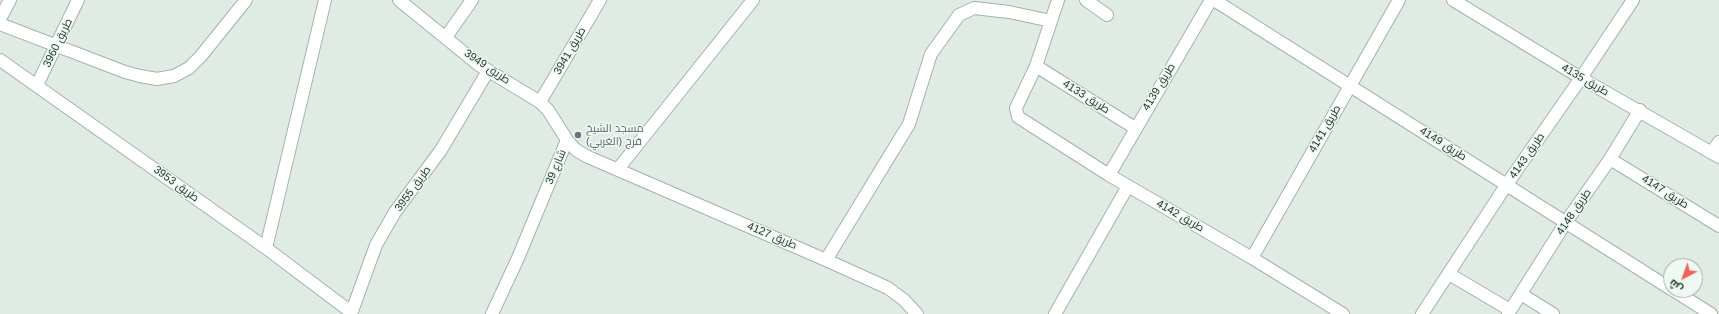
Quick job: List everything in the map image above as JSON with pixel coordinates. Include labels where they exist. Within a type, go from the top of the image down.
[{"type":"street","points":[[0,19],[10,0]]},
{"type":"street","name":"طريق 3960","points":[[37,85],[78,0]]},
{"type":"street","points":[[0,24],[140,76],[157,79],[174,76],[190,68],[246,0]]},
{"type":"street","points":[[266,248],[325,0]]},
{"type":"street","name":"طريق 3949","points":[[399,0],[488,71],[540,102],[548,110],[567,140]]},
{"type":"street","points":[[446,37],[472,0]]},
{"type":"street","name":"طريق 3941","points":[[540,102],[600,0]]},
{"type":"street","points":[[618,170],[753,0]]},
{"type":"street","points":[[1036,66],[1058,0]]},
{"type":"street","points":[[1086,0],[1107,14]]},
{"type":"street","name":"طريق 4149","points":[[1212,0],[1663,283]]},
{"type":"street","name":"طريق 4139","points":[[1109,175],[1135,128],[1212,0]]},
{"type":"street","name":"طريق 4141","points":[[1252,258],[1399,0]]},
{"type":"street","name":"طريق 4135","points":[[1453,0],[1581,78],[1640,110],[1716,155]]},
{"type":"street","name":"طريق 4143","points":[[1422,314],[1507,184],[1633,0]]},
{"type":"street","points":[[826,260],[908,124],[931,54],[959,15],[974,8],[1009,12],[1051,21]]},
{"type":"street","name":"طريق 3953","points":[[0,60],[266,248],[351,313]]},
{"type":"street","name":"طريق 4133","points":[[1036,66],[1135,128]]},
{"type":"street","name":"طريق 4142","points":[[1036,66],[1016,108],[1018,117],[1109,175],[1252,258],[1343,314]]},
{"type":"street","name":"طريق 3955","points":[[351,313],[376,245],[396,212],[441,150],[488,71]]},
{"type":"street","name":"طريق 4148","points":[[1509,312],[1566,222],[1610,159],[1640,110]]},
{"type":"street","name":"شارع 39","points":[[492,314],[518,258],[567,140],[576,150],[586,156],[618,170]]},
{"type":"street","points":[[1716,155],[1719,142]]},
{"type":"street","name":"طريق 4147","points":[[1610,159],[1719,226]]},
{"type":"street","name":"طريق 4127","points":[[618,170],[888,288],[904,300],[917,314]]},
{"type":"street","points":[[1055,314],[1128,186]]},
{"type":"street","points":[[1449,274],[1509,312]]},
{"type":"street","points":[[1521,294],[1553,314]]},
{"type":"street","name":"طريق 4149","points":[[1686,298],[1711,314]]},
{"type":"place","name":"مسجد الشيخ فرج (الغربي)","points":[[578,135]]}]
